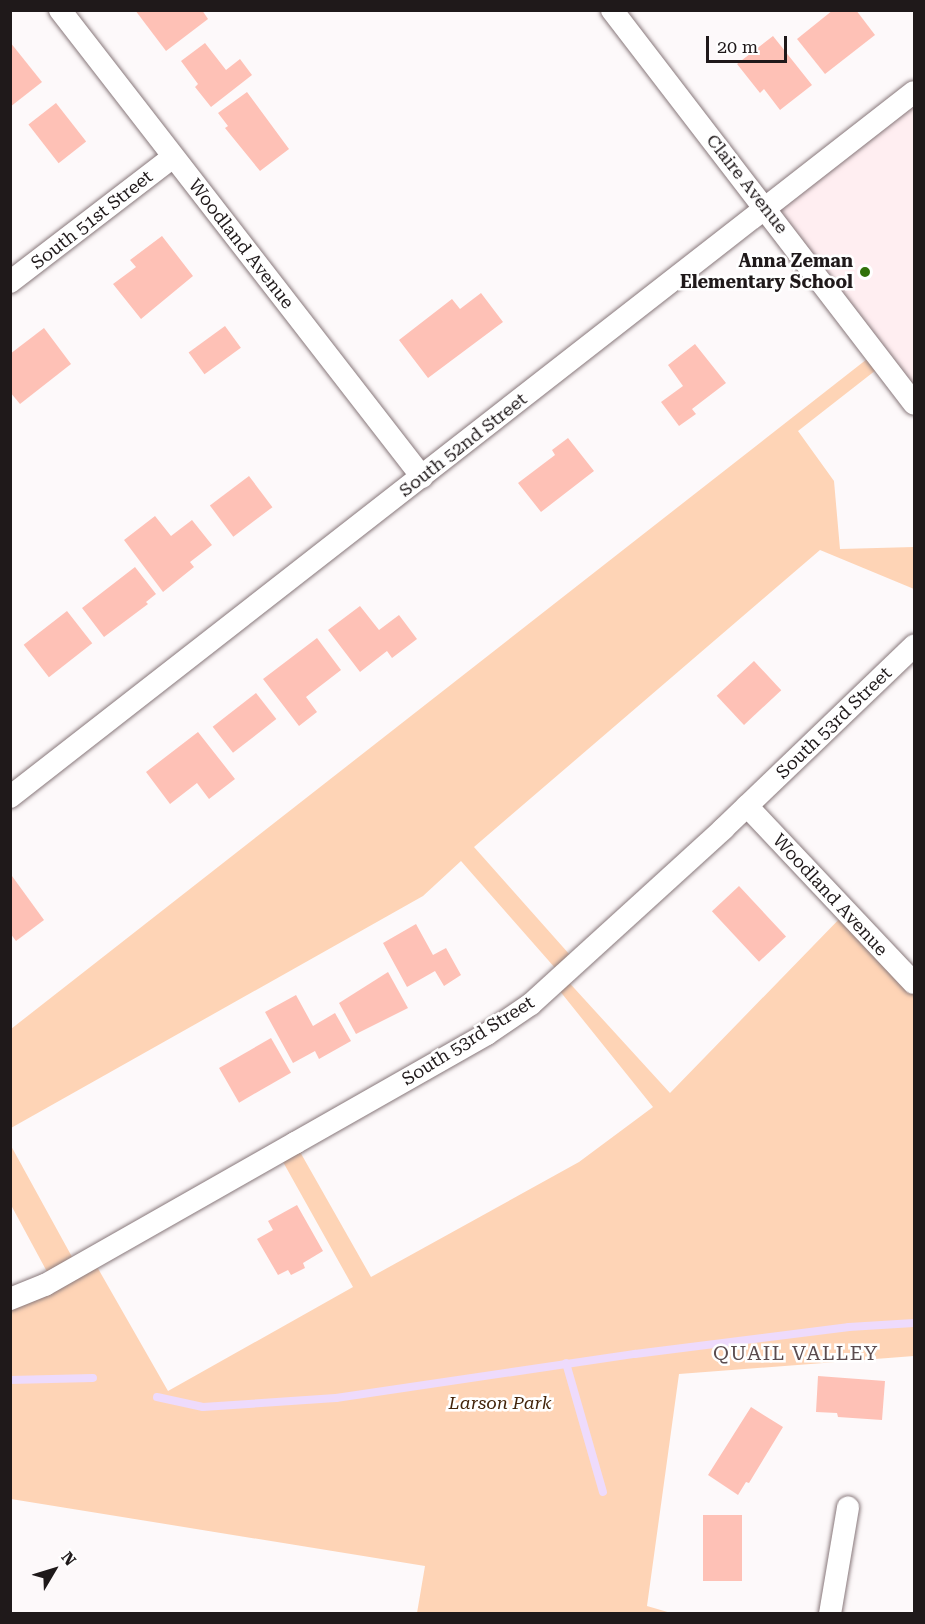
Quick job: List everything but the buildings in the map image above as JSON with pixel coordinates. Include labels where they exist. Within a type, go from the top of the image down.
[{"type":"street","name":"Woodland Avenue","points":[[60,10],[422,477]]},
{"type":"street","name":"Claire Avenue","points":[[612,10],[909,396]]},
{"type":"street","name":"South 52nd Street","points":[[10,797],[915,92]]},
{"type":"street","name":"South 51st Street","points":[[10,282],[173,157]]},
{"type":"street","name":"South 53rd Street","points":[[10,1299],[45,1285],[511,1019],[555,985],[915,646]]},
{"type":"street","name":"Woodland Avenue","points":[[747,806],[915,983]]},
{"type":"street","points":[[830,1614],[848,1508]]},
{"type":"shaded area","name":"Anna Zeman Elementary School","points":[[914,92],[914,402],[766,208]]},
{"type":"green space","name":"Larson Park","points":[[876,352],[885,363],[798,431],[834,481],[840,549],[914,547],[914,589],[820,550],[474,847],[578,964],[564,977],[670,1093],[846,912],[914,983],[914,1356],[679,1374],[647,1606],[671,1613],[417,1613],[425,1566],[11,1499],[11,1299],[52,1281],[11,1205],[10,1144],[77,1266],[92,1258],[168,1391],[353,1287],[278,1153],[295,1143],[371,1277],[579,1162],[653,1107],[555,985],[563,977],[461,861],[423,896],[11,1128],[11,1029]]},
{"type":"waterway","points":[[157,1397],[203,1407],[336,1398],[635,1354],[849,1327],[914,1323]]},
{"type":"waterway","points":[[566,1363],[603,1492]]},
{"type":"waterway","points":[[10,1380],[93,1378]]},
{"type":"place","name":"Anna Zeman Elementary School","points":[[865,272]]},
{"type":"district","name":"QUAIL VALLEY","points":[[796,1353]]}]
